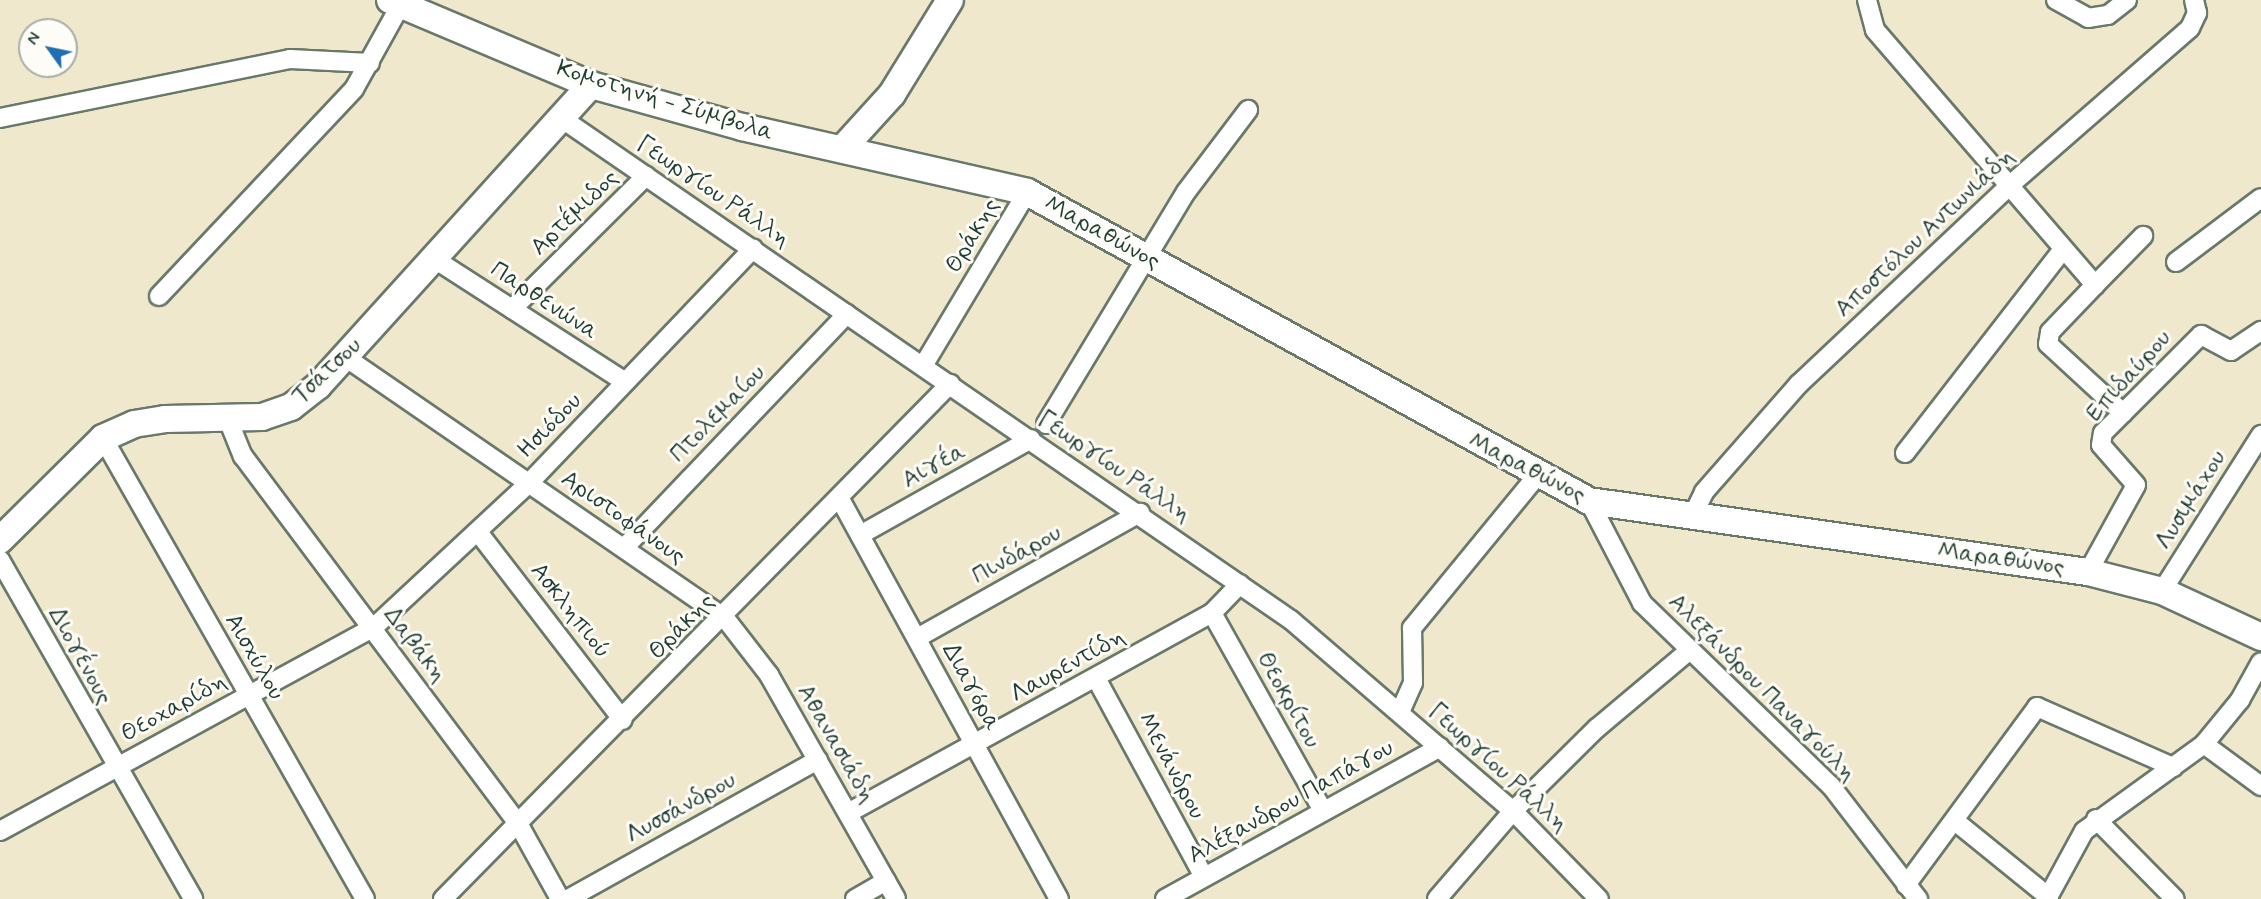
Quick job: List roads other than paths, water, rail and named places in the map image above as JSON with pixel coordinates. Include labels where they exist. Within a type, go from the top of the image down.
[{"type":"street","points":[[844,147],[892,94],[950,0]]},
{"type":"street","points":[[1867,0],[1875,30],[2095,285]]},
{"type":"street","points":[[2056,0],[2088,18],[2108,15],[2127,0]]},
{"type":"street","name":"Αποστόλου Αντωνιάδη","points":[[1693,515],[1704,492],[1799,384],[2009,186],[2190,28],[2197,13],[2194,0]]},
{"type":"street","points":[[159,296],[354,89],[405,4]]},
{"type":"street","name":"Κομοτηνή - Σύμβολα","points":[[405,4],[591,85],[742,127],[844,147]]},
{"type":"street","points":[[0,118],[290,59],[370,63]]},
{"type":"street","name":"Τσάτσου","points":[[0,540],[103,438],[134,424],[165,419],[229,422],[291,407],[345,357],[436,260],[564,120],[591,85]]},
{"type":"street","points":[[1046,424],[1186,192],[1248,110]]},
{"type":"street","name":"Γεωργίου Ράλλη","points":[[564,120],[1140,513],[1240,584],[1400,712],[1440,747],[1513,812],[1599,899]]},
{"type":"street","name":"Μαραθώνος","points":[[844,147],[1027,192],[1537,476],[1589,501],[2088,572],[2162,591],[2261,637]]},
{"type":"street","name":"Αρτέμιδος","points":[[512,309],[646,176]]},
{"type":"street","name":"Θράκης","points":[[923,366],[1027,192]]},
{"type":"street","points":[[2176,262],[2261,198]]},
{"type":"street","points":[[2123,413],[2048,344],[2050,332],[2143,236]]},
{"type":"street","name":"Ησιόδου","points":[[373,628],[530,482],[753,249]]},
{"type":"street","points":[[1905,453],[2063,249]]},
{"type":"street","name":"Παρθενώνα","points":[[436,260],[626,382]]},
{"type":"street","name":"Πτολεμαίου","points":[[624,548],[847,314]]},
{"type":"street","name":"Επιδαύρου","points":[[2088,572],[2136,485],[2100,441],[2123,413],[2201,335],[2232,351],[2261,330]]},
{"type":"street","name":"Αριστοφάνους","points":[[345,357],[725,618]]},
{"type":"street","name":"Θράκης","points":[[443,899],[725,618],[950,384]]},
{"type":"street","name":"Δαβάκη","points":[[229,422],[243,456],[519,825],[560,899]]},
{"type":"street","name":"Αισχύλου","points":[[103,438],[365,899]]},
{"type":"street","name":"Λυσιμάχου","points":[[2162,591],[2260,438]]},
{"type":"street","name":"Αιγέα","points":[[860,535],[1031,439]]},
{"type":"street","points":[[1400,712],[1413,682],[1412,628],[1537,476]]},
{"type":"street","name":"Διαγόρα","points":[[840,499],[1059,899]]},
{"type":"street","name":"Αλεξάνδρου Παναγούλη","points":[[1589,501],[1642,603],[1831,786],[1918,899]]},
{"type":"street","name":"Πινδάρου","points":[[917,639],[1140,513]]},
{"type":"street","name":"Ασκληπιού","points":[[478,532],[623,720]]},
{"type":"street","name":"Διογένους","points":[[0,560],[115,768],[193,899]]},
{"type":"street","name":"Λαυρεντίδη","points":[[848,813],[976,745],[1212,613],[1240,584]]},
{"type":"street","name":"Θεοκρίτου","points":[[1212,613],[1323,811]]},
{"type":"street","name":"Αθανασιάδη","points":[[725,618],[769,675],[896,899]]},
{"type":"street","name":"Θεοχαρίδη","points":[[0,831],[373,628]]},
{"type":"street","points":[[1437,899],[1513,812],[1597,728],[1690,650]]},
{"type":"street","points":[[1955,821],[2048,898],[2079,837],[2096,819],[2204,744],[2240,700],[2261,662]]},
{"type":"street","name":"Μενάνδρου","points":[[1096,678],[1203,877]]},
{"type":"street","points":[[1906,885],[2037,707],[2173,767]]},
{"type":"street","points":[[2204,744],[2261,786]]},
{"type":"street","name":"Αλέξανδρου Παπάγου","points":[[1165,899],[1440,747]]},
{"type":"street","name":"Λυσσάνδρου","points":[[568,899],[818,760]]},
{"type":"street","points":[[2096,819],[2175,899]]},
{"type":"street","points":[[855,899],[886,881]]}]
